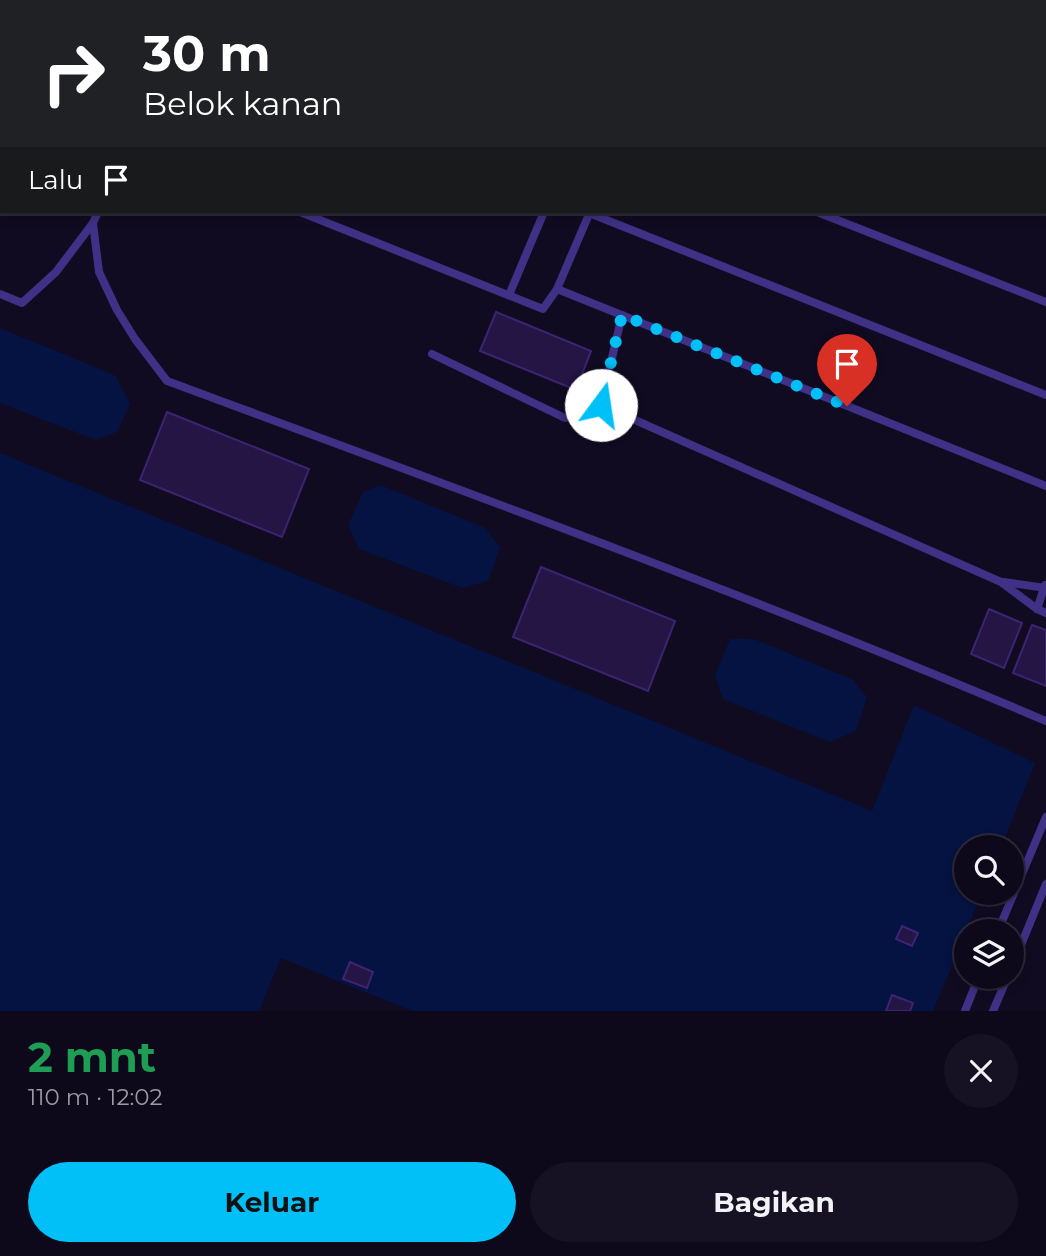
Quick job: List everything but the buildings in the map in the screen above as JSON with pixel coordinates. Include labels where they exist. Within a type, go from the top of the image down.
[{"type":"lane","points":[[0,294],[22,303],[56,272],[97,214]]},
{"type":"lane","points":[[305,214],[543,309],[557,289],[589,214]]},
{"type":"lane","points":[[509,295],[543,214]]},
{"type":"lane","points":[[595,214],[1046,395]]},
{"type":"lane","points":[[822,214],[1046,302]]},
{"type":"lane","points":[[93,223],[99,272],[117,310],[135,339],[167,381],[530,516],[911,664],[1046,721]]},
{"type":"lane","points":[[557,289],[1046,486]]},
{"type":"lane","points":[[432,354],[565,418],[576,417],[596,411],[601,405],[622,315]]},
{"type":"lane","points":[[601,405],[1001,582],[1046,613]]},
{"type":"lane","points":[[1001,582],[1045,586],[1037,609]]},
{"type":"lane","points":[[1003,919],[1046,817]]},
{"type":"lane","points":[[1024,938],[1046,884]]},
{"type":"lane","points":[[965,1011],[974,989]]},
{"type":"lane","points":[[993,1011],[1002,989]]},
{"type":"shaded area","points":[[0,328],[914,705],[1035,763],[1006,835],[954,835],[954,905],[977,905],[971,919],[954,919],[954,960],[933,1011],[412,1011],[281,958],[259,1011],[0,1011]]},
{"type":"pier","points":[[115,375],[381,485],[363,492],[348,525],[359,549],[462,588],[488,581],[500,548],[486,529],[754,639],[730,639],[715,676],[723,699],[830,742],[856,731],[867,697],[852,679],[914,705],[872,811],[0,453],[0,403],[96,440],[117,432],[130,404]]},
{"type":"route","points":[[601,405],[622,315],[847,406]]}]
